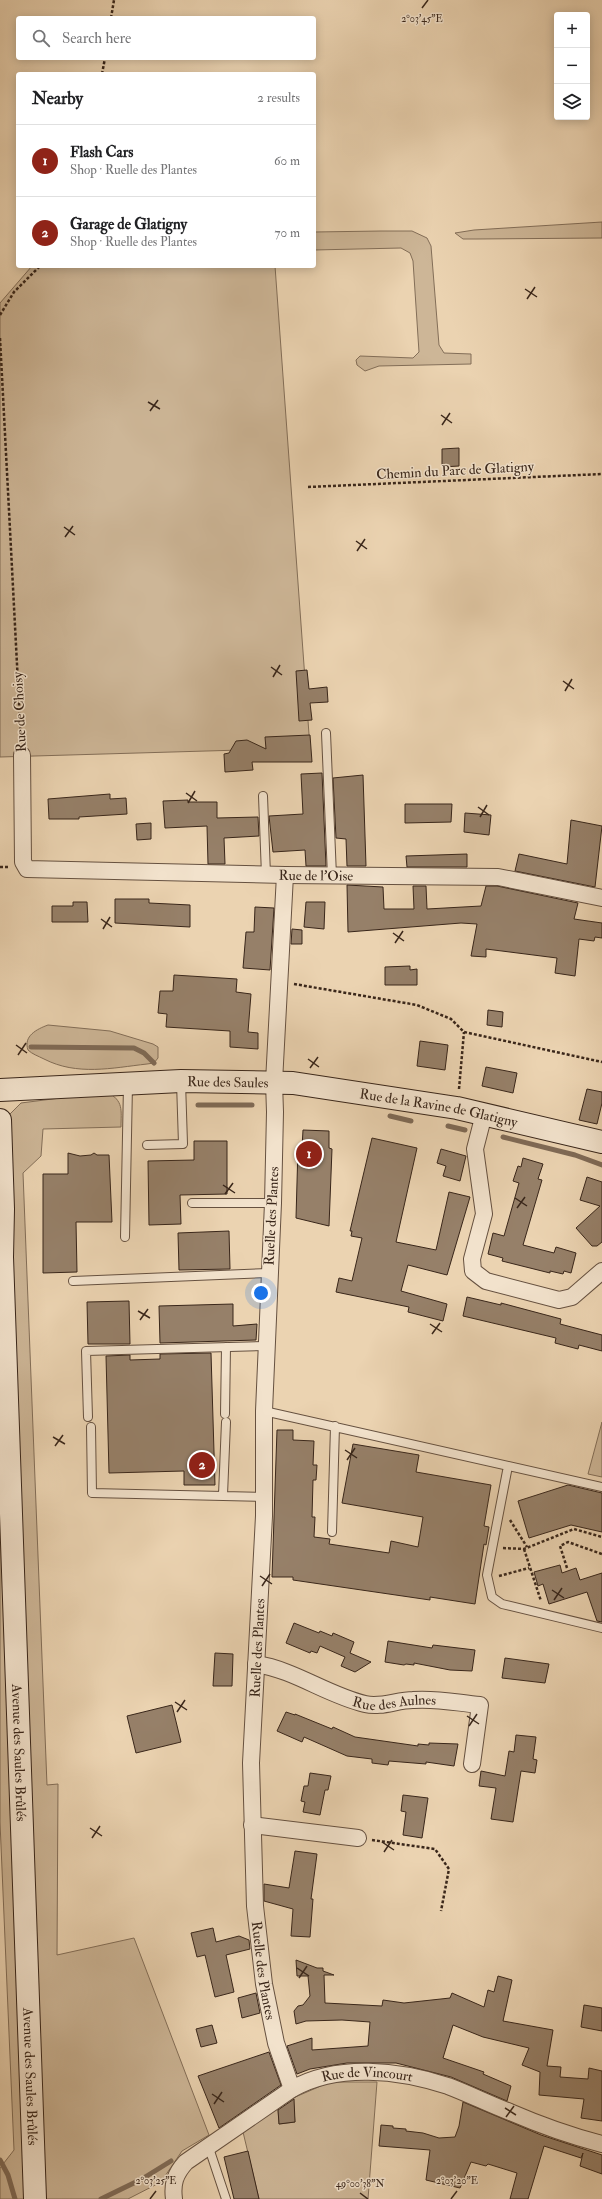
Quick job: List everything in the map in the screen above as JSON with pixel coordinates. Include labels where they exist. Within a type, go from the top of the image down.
[{"type":"main road","name":"Rue des Saules","points":[[0,1090],[181,1081],[274,1082]]},
{"type":"main road","name":"Rue de la Ravine de Glatigny","points":[[274,1082],[293,1083],[457,1108],[577,1134],[602,1142]]},
{"type":"main road","name":"Avenue des Saules Brûlés","points":[[0,1120],[3,1209],[1,1253],[35,2199]]},
{"type":"street","name":"Rue de Choisy","points":[[22,755],[23,862],[27,868]]},
{"type":"street","name":"Rue de l'Oise","points":[[27,868],[266,875],[498,877],[602,898]]},
{"type":"street","name":"Rue des Saules","points":[[274,1082],[285,875]]},
{"type":"street","name":"Ruelle des Plantes","points":[[274,1082],[275,1112],[273,1203],[264,1411],[264,1497],[250,1763],[255,1906],[264,1984],[276,2044],[292,2089]]},
{"type":"street","points":[[484,1114],[475,1150],[484,1214],[472,1259],[473,1271],[486,1281],[558,1300],[572,1297],[602,1271]]},
{"type":"street","name":"Rue des Aulnes","points":[[256,1664],[275,1667],[352,1701],[367,1705],[429,1699],[480,1705],[472,1764]]},
{"type":"street","points":[[252,1825],[358,1838]]},
{"type":"street","name":"Rue de Vincourt","points":[[174,2199],[173,2189],[177,2174],[186,2162],[208,2145],[292,2089],[306,2081],[328,2074],[379,2072],[404,2075],[448,2086],[523,2118],[602,2144]]},
{"type":"lane","points":[[326,733],[332,876]]},
{"type":"lane","points":[[263,796],[266,875]]},
{"type":"lane","points":[[147,1145],[183,1144],[181,1081]]},
{"type":"lane","points":[[125,1237],[128,1084]]},
{"type":"lane","points":[[192,1203],[273,1203]]},
{"type":"lane","points":[[73,1281],[269,1273]]},
{"type":"lane","points":[[88,1417],[86,1351],[267,1346]]},
{"type":"lane","points":[[223,1495],[226,1348]]},
{"type":"lane","points":[[264,1411],[602,1487]]},
{"type":"lane","points":[[332,1532],[335,1426]]},
{"type":"lane","points":[[92,1427],[92,1493],[264,1497]]},
{"type":"lane","points":[[508,1466],[498,1510],[487,1575],[492,1597],[502,1604],[602,1628]]},
{"type":"lane","points":[[208,2145],[226,2199]]},
{"type":"path","points":[[111,16],[114,0]]},
{"type":"path","points":[[102,72],[105,60]]},
{"type":"path","points":[[0,315],[14,292],[38,268]]},
{"type":"path","name":"Rue de Choisy","points":[[0,338],[22,755]]},
{"type":"path","name":"Chemin du Parc de Glatigny","points":[[308,487],[602,474]]},
{"type":"path","points":[[280,981],[417,1005],[451,1019],[464,1032],[602,1062]]},
{"type":"path","points":[[457,1108],[464,1032]]},
{"type":"path","points":[[498,1510],[507,1514],[525,1548],[529,1568],[544,1614]]},
{"type":"path","points":[[492,1547],[525,1548],[574,1529],[602,1537]]},
{"type":"path","points":[[567,1568],[560,1546],[568,1542],[602,1552]]},
{"type":"path","points":[[487,1575],[497,1576],[529,1568]]},
{"type":"path","points":[[358,1838],[435,1849],[449,1869],[441,1911]]},
{"type":"shaded area","points":[[602,222],[602,238],[463,239],[455,233],[474,230]]},
{"type":"shaded area","points":[[412,231],[427,238],[431,246],[439,345],[444,353],[471,354],[471,364],[379,366],[365,371],[357,365],[356,360],[360,356],[413,358],[419,352],[413,261],[410,253],[401,248],[316,250],[316,232]]},
{"type":"shaded area","points":[[30,268],[275,268],[310,748],[0,757],[0,303]]},
{"type":"shaded area","points":[[48,1025],[110,1031],[153,1044],[158,1047],[158,1058],[154,1063],[108,1069],[69,1068],[35,1055],[28,1050],[27,1041],[29,1037],[36,1031]]},
{"type":"shaded area","points":[[107,1092],[119,1103],[121,1111],[121,1127],[43,1129],[41,1156],[23,1173],[47,1785],[58,1784],[57,1955],[134,1938],[209,2135],[182,2151],[161,2182],[128,2199],[44,2199],[8,1116],[21,1103]]},
{"type":"shaded area","points":[[602,1422],[602,1477],[588,1474]]},
{"type":"shaded area","points":[[0,1476],[27,2199],[0,2199],[0,2168],[14,2150],[0,1822]]},
{"type":"shaded area","points":[[330,2082],[377,2082],[368,2199],[259,2199],[243,2132],[278,2108],[279,2124],[295,2122],[293,2098]]},
{"type":"building","points":[[459,448],[459,466],[442,467],[442,449]]},
{"type":"building","points":[[307,670],[309,689],[327,687],[328,702],[310,703],[312,720],[299,721],[296,671]]},
{"type":"building","points":[[310,735],[312,762],[252,762],[253,770],[225,772],[224,754],[229,753],[236,741],[247,740],[266,749],[265,737]]},
{"type":"building","points":[[322,773],[326,866],[306,866],[305,850],[273,852],[269,816],[303,814],[301,774]]},
{"type":"building","points":[[363,775],[366,866],[347,866],[346,839],[336,838],[333,778]]},
{"type":"building","points":[[110,794],[110,799],[126,798],[127,814],[79,817],[79,819],[49,819],[48,799]]},
{"type":"building","points":[[188,800],[188,802],[217,802],[217,818],[258,817],[259,836],[224,838],[225,864],[208,864],[207,826],[165,828],[163,801]]},
{"type":"building","points":[[405,804],[452,804],[451,822],[405,823]]},
{"type":"building","points":[[465,813],[491,815],[489,835],[464,832]]},
{"type":"building","points":[[571,820],[602,826],[595,887],[515,871],[519,854],[567,864]]},
{"type":"building","points":[[151,823],[151,839],[137,840],[136,824]]},
{"type":"building","points":[[467,854],[467,867],[407,867],[406,856]]},
{"type":"building","points":[[347,885],[383,887],[384,909],[414,909],[413,886],[426,886],[427,909],[481,906],[486,886],[497,886],[578,903],[574,919],[602,923],[602,938],[595,937],[594,941],[579,939],[575,976],[555,973],[557,958],[486,949],[486,957],[471,956],[477,924],[461,923],[348,932]]},
{"type":"building","points":[[115,899],[149,899],[149,903],[190,905],[190,927],[115,923]]},
{"type":"building","points":[[73,902],[87,902],[88,922],[52,922],[52,906],[73,906]]},
{"type":"building","points":[[306,902],[325,902],[324,929],[304,927]]},
{"type":"building","points":[[255,907],[274,908],[270,970],[243,968],[246,932],[254,932]]},
{"type":"building","points":[[292,929],[302,930],[302,944],[291,944]]},
{"type":"building","points":[[410,966],[410,970],[417,969],[417,985],[385,985],[385,967]]},
{"type":"building","points":[[174,975],[237,979],[236,992],[251,994],[248,1032],[258,1033],[258,1049],[230,1047],[230,1031],[166,1027],[167,1014],[158,1013],[160,991],[173,991]]},
{"type":"building","points":[[488,1010],[503,1012],[502,1027],[487,1025]]},
{"type":"building","points":[[420,1041],[448,1045],[445,1070],[417,1066]]},
{"type":"building","points":[[486,1067],[517,1073],[513,1093],[482,1086]]},
{"type":"building","points":[[587,1089],[602,1092],[602,1103],[597,1124],[579,1120]]},
{"type":"building","points":[[303,1130],[329,1131],[329,1148],[332,1149],[329,1226],[296,1218],[298,1147],[302,1148]]},
{"type":"building","points":[[372,1138],[417,1148],[396,1242],[436,1250],[449,1192],[470,1197],[447,1275],[408,1265],[401,1291],[447,1304],[443,1321],[408,1312],[409,1307],[336,1292],[339,1278],[352,1281],[362,1238],[351,1236],[352,1231],[350,1231]]},
{"type":"building","points":[[194,1141],[227,1141],[227,1194],[180,1195],[181,1224],[149,1225],[148,1161],[194,1160]]},
{"type":"building","points":[[441,1149],[466,1156],[460,1181],[443,1176],[446,1166],[437,1163]]},
{"type":"building","points":[[68,1153],[80,1156],[91,1155],[94,1153],[97,1155],[109,1155],[112,1222],[76,1222],[77,1272],[43,1273],[43,1174],[68,1174]]},
{"type":"building","points":[[523,1158],[543,1164],[538,1179],[542,1180],[523,1245],[554,1253],[556,1247],[576,1253],[571,1273],[564,1271],[563,1274],[550,1271],[550,1273],[502,1261],[503,1258],[488,1254],[493,1233],[504,1236],[519,1183],[513,1181],[518,1166],[521,1167]]},
{"type":"building","points":[[587,1177],[602,1182],[602,1242],[597,1246],[592,1246],[576,1228],[600,1206],[580,1200]]},
{"type":"building","points":[[229,1231],[230,1269],[179,1270],[178,1233]]},
{"type":"building","points":[[467,1297],[501,1305],[501,1303],[561,1319],[560,1324],[602,1335],[602,1351],[579,1345],[578,1349],[555,1343],[556,1338],[463,1316]]},
{"type":"building","points":[[129,1301],[130,1344],[88,1344],[87,1302]]},
{"type":"building","points":[[233,1304],[233,1326],[257,1324],[256,1340],[160,1343],[159,1306]]},
{"type":"building","points":[[211,1353],[215,1485],[184,1485],[184,1471],[109,1473],[106,1356],[130,1355],[130,1360],[160,1359],[160,1354]]},
{"type":"building","points":[[277,1430],[293,1430],[293,1440],[314,1441],[313,1465],[317,1465],[316,1480],[313,1480],[312,1517],[315,1517],[314,1537],[330,1539],[329,1544],[389,1553],[391,1541],[418,1547],[423,1517],[342,1503],[353,1444],[419,1455],[416,1472],[491,1485],[484,1526],[489,1527],[486,1545],[484,1544],[475,1604],[430,1597],[430,1600],[293,1580],[293,1577],[272,1577]]},
{"type":"building","points":[[568,1485],[602,1493],[602,1532],[571,1525],[529,1538],[518,1501]]},
{"type":"building","points":[[560,1565],[562,1573],[576,1568],[580,1580],[602,1573],[602,1622],[597,1621],[587,1592],[549,1604],[543,1584],[538,1586],[534,1572]]},
{"type":"building","points":[[294,1623],[319,1633],[320,1631],[332,1636],[333,1633],[354,1642],[350,1653],[371,1662],[355,1672],[341,1666],[345,1657],[320,1646],[317,1653],[311,1651],[310,1653],[286,1643]]},
{"type":"building","points":[[388,1641],[432,1648],[433,1645],[475,1650],[472,1671],[450,1670],[414,1663],[414,1665],[404,1665],[385,1662]]},
{"type":"building","points":[[215,1653],[233,1654],[232,1686],[213,1686]]},
{"type":"building","points":[[505,1658],[549,1664],[545,1683],[502,1678]]},
{"type":"building","points":[[172,1705],[181,1742],[136,1753],[127,1716]]},
{"type":"building","points":[[286,1712],[295,1714],[332,1729],[333,1727],[355,1737],[418,1746],[418,1744],[429,1745],[429,1743],[458,1744],[454,1766],[426,1762],[426,1764],[389,1761],[388,1765],[372,1763],[372,1759],[347,1756],[304,1737],[302,1742],[277,1731]]},
{"type":"building","points":[[516,1735],[536,1737],[533,1759],[537,1760],[535,1773],[521,1771],[513,1822],[491,1819],[496,1788],[479,1786],[481,1771],[505,1776],[509,1751],[514,1752]]},
{"type":"building","points":[[310,1773],[331,1776],[328,1790],[325,1790],[320,1815],[303,1812],[305,1802],[301,1801],[304,1786],[308,1786]]},
{"type":"building","points":[[403,1795],[428,1798],[422,1838],[403,1835],[406,1812],[401,1811]]},
{"type":"building","points":[[295,1851],[317,1854],[311,1899],[313,1899],[310,1937],[291,1936],[293,1909],[264,1901],[264,1884],[289,1888]]},
{"type":"building","points":[[213,1928],[216,1942],[239,1936],[249,1940],[250,1949],[226,1955],[234,1992],[215,1997],[205,1955],[197,1957],[191,1933]]},
{"type":"building","points":[[296,1960],[317,1968],[323,1968],[323,1971],[334,1975],[324,1975],[325,2003],[382,2006],[383,2000],[404,2003],[450,1998],[452,1993],[484,2007],[488,1990],[494,1992],[498,1976],[512,1980],[503,2021],[553,2030],[547,2066],[561,2067],[560,2077],[588,2079],[589,2068],[602,2071],[602,2121],[581,2118],[584,2099],[539,2095],[540,2072],[522,2065],[529,2048],[483,2037],[453,2025],[443,2058],[484,2072],[483,2074],[511,2086],[507,2101],[451,2077],[396,2063],[347,2063],[310,2069],[297,2074],[287,2046],[312,2038],[312,2050],[368,2046],[370,2022],[342,2020],[306,2021],[296,2024],[294,2011],[298,2006],[303,2005],[310,1996],[308,1976],[297,1976]]},
{"type":"building","points":[[256,1993],[260,2013],[242,2018],[238,1998]]},
{"type":"building","points":[[584,2005],[602,2008],[602,2031],[581,2027]]},
{"type":"building","points":[[212,2025],[217,2043],[201,2047],[196,2029]]},
{"type":"building","points":[[269,2052],[281,2085],[219,2128],[198,2076]]},
{"type":"building","points":[[294,2099],[295,2122],[279,2124],[278,2110]]},
{"type":"building","points":[[463,2102],[541,2135],[602,2155],[602,2174],[580,2166],[583,2153],[581,2158],[544,2146],[528,2199],[510,2199],[517,2173],[488,2164],[486,2166],[471,2162],[460,2188],[426,2180],[430,2150],[379,2146],[381,2125],[393,2126],[393,2128],[406,2129],[406,2131],[423,2133],[439,2138],[455,2137],[459,2126]]},
{"type":"building","points":[[248,2151],[259,2199],[234,2199],[224,2157]]},
{"type":"waterway","points":[[31,1047],[134,1048],[144,1053],[154,1063]]},
{"type":"waterway","points":[[198,1105],[252,1105]]},
{"type":"waterway","points":[[390,1116],[411,1121]]},
{"type":"waterway","points":[[448,1126],[465,1130]]},
{"type":"waterway","points":[[503,1137],[575,1155],[602,1165]]},
{"type":"waterway","points":[[0,2160],[8,2175],[15,2199]]},
{"type":"waterway","points":[[101,2199],[142,2179],[171,2161]]},
{"type":"place","name":"Flash Cars","points":[[309,1154]]},
{"type":"place","name":"Garage de Glatigny","points":[[202,1465]]}]
